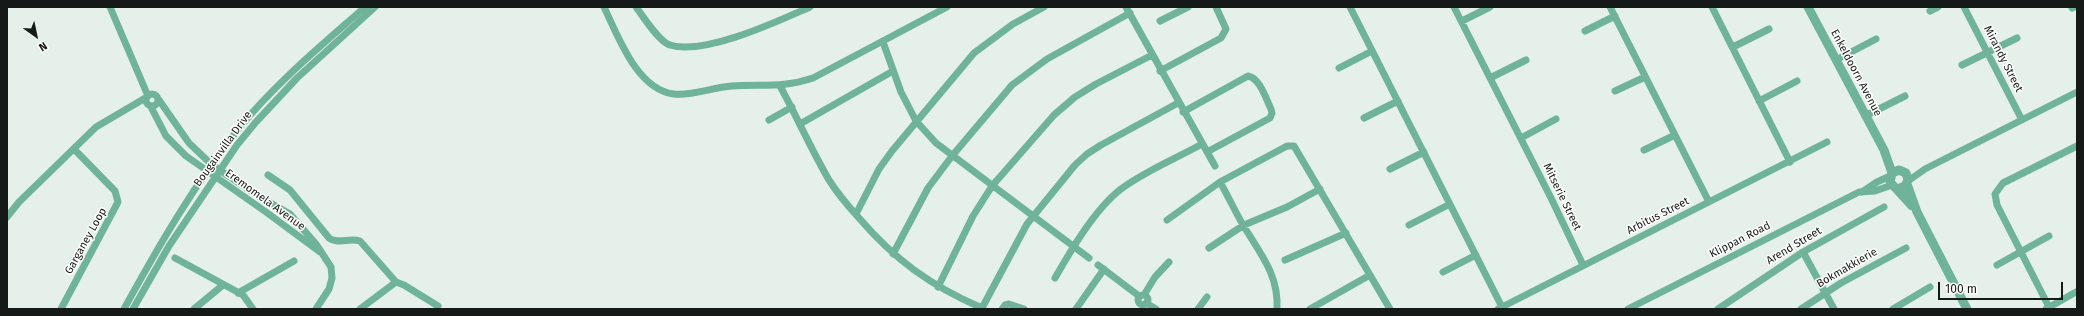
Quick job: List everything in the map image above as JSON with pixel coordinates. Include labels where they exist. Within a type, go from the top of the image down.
[{"type":"street","name":"Eremomela Avenue","points":[[110,7],[140,76],[152,97],[184,136],[212,165],[260,197],[290,214],[323,255],[331,267],[332,282],[316,309]]},
{"type":"street","name":"Bougainvilla Drive","points":[[124,309],[156,252],[212,165],[240,127],[365,7]]},
{"type":"street","name":"Bougainvilla Drive","points":[[133,309],[155,269],[215,177],[256,122],[293,77],[375,7]]},
{"type":"street","points":[[604,7],[634,66],[654,86],[668,93],[676,94],[728,86],[780,86],[796,84],[813,78],[947,7]]},
{"type":"street","points":[[636,7],[654,31],[669,45],[688,47],[744,36],[810,7]]},
{"type":"street","points":[[856,214],[879,169],[916,121],[974,53],[1013,24],[1044,7]]},
{"type":"street","points":[[1160,22],[1188,7]]},
{"type":"street","points":[[1160,71],[1221,38],[1226,29],[1216,7]]},
{"type":"street","points":[[1350,7],[1476,255],[1500,308]]},
{"type":"street","name":"Mitserie Street","points":[[1454,7],[1521,138],[1583,266]]},
{"type":"street","points":[[1462,21],[1490,7]]},
{"type":"street","points":[[1610,7],[1709,202]]},
{"type":"street","points":[[1712,7],[1790,162]]},
{"type":"street","name":"Enkeldoorn Avenue","points":[[1808,7],[1967,309]]},
{"type":"street","points":[[1930,11],[1938,7]]},
{"type":"street","name":"Mirandy Street","points":[[1964,7],[2022,120]]},
{"type":"street","points":[[893,254],[928,188],[952,156],[1012,85],[1031,70],[1128,10],[1160,71],[1214,166]]},
{"type":"street","points":[[1585,31],[1615,16]]},
{"type":"street","points":[[1733,48],[1769,30]]},
{"type":"street","points":[[1962,65],[2017,38]]},
{"type":"street","points":[[1836,60],[1876,40]]},
{"type":"street","points":[[883,42],[901,92],[916,121],[936,143],[1089,258]]},
{"type":"street","points":[[1339,68],[1372,51]]},
{"type":"street","points":[[938,287],[973,216],[992,186],[1054,115],[1076,97],[1096,84],[1152,55]]},
{"type":"street","points":[[1490,78],[1526,60]]},
{"type":"street","points":[[800,124],[893,71]]},
{"type":"street","points":[[1183,112],[1248,76],[1253,77],[1256,81],[1271,109],[1272,113],[1270,118],[1207,152]]},
{"type":"street","points":[[1615,91],[1645,77]]},
{"type":"street","points":[[1759,101],[1797,81]]},
{"type":"street","points":[[780,86],[829,180],[856,214],[893,254],[922,277],[953,296],[982,308],[1033,216],[1075,165],[1087,154],[1178,103]]},
{"type":"street","name":"Klippan Road","points":[[1628,309],[1862,192],[1875,191],[1899,179],[1925,169],[2077,92]]},
{"type":"street","points":[[1865,116],[1905,96]]},
{"type":"street","name":"Eremomela Avenue","points":[[152,97],[146,100],[166,136],[186,156],[323,255]]},
{"type":"street","points":[[7,217],[19,202],[104,121],[131,106],[152,97],[155,106],[131,106]]},
{"type":"street","points":[[1364,118],[1398,101]]},
{"type":"street","points":[[769,120],[792,107]]},
{"type":"street","points":[[1521,138],[1556,119]]},
{"type":"street","points":[[1644,150],[1675,135]]},
{"type":"street","points":[[174,144],[184,136]]},
{"type":"street","name":"Arbitus Street","points":[[1500,308],[1828,142]]},
{"type":"street","points":[[1055,278],[1073,246],[1112,197],[1121,189],[1202,144]]},
{"type":"street","points":[[1167,220],[1220,182],[1291,145],[1297,148],[1390,309]]},
{"type":"street","points":[[2076,292],[2048,308],[2022,252],[1997,205],[1995,198],[1997,190],[2003,183],[2077,146]]},
{"type":"street","name":"Garganey Loop","points":[[60,309],[116,209],[118,202],[115,191],[74,149]]},
{"type":"street","points":[[1390,169],[1424,152]]},
{"type":"street","points":[[268,175],[290,190],[329,238],[335,242],[352,238],[360,241],[396,282],[404,285],[438,308]]},
{"type":"street","points":[[1220,182],[1244,225],[1262,253],[1274,278],[1278,309]]},
{"type":"street","points":[[1209,248],[1244,225],[1287,207],[1320,189]]},
{"type":"street","points":[[1409,225],[1450,204]]},
{"type":"street","name":"Arend Street","points":[[1718,309],[1803,252],[1884,207]]},
{"type":"street","points":[[1285,260],[1346,233]]},
{"type":"street","points":[[1996,265],[2049,236]]},
{"type":"street","name":"Bokmakkierie","points":[[1801,309],[1825,293],[1906,248]]},
{"type":"street","points":[[1803,252],[1834,309]]},
{"type":"street","points":[[1443,272],[1476,255]]},
{"type":"street","points":[[175,258],[238,293],[249,301],[253,309]]},
{"type":"street","points":[[238,293],[294,260]]},
{"type":"street","points":[[1156,309],[1143,306],[1138,302],[1155,277],[1170,262]]},
{"type":"street","points":[[1076,309],[1101,267],[1141,296]]},
{"type":"street","points":[[1310,309],[1370,275]]},
{"type":"street","points":[[360,309],[396,282]]},
{"type":"street","points":[[194,309],[223,285]]},
{"type":"street","points":[[1894,309],[1930,287]]},
{"type":"street","points":[[1198,309],[1207,297]]},
{"type":"street","points":[[1002,309],[1005,305],[1009,304],[1024,309]]}]
